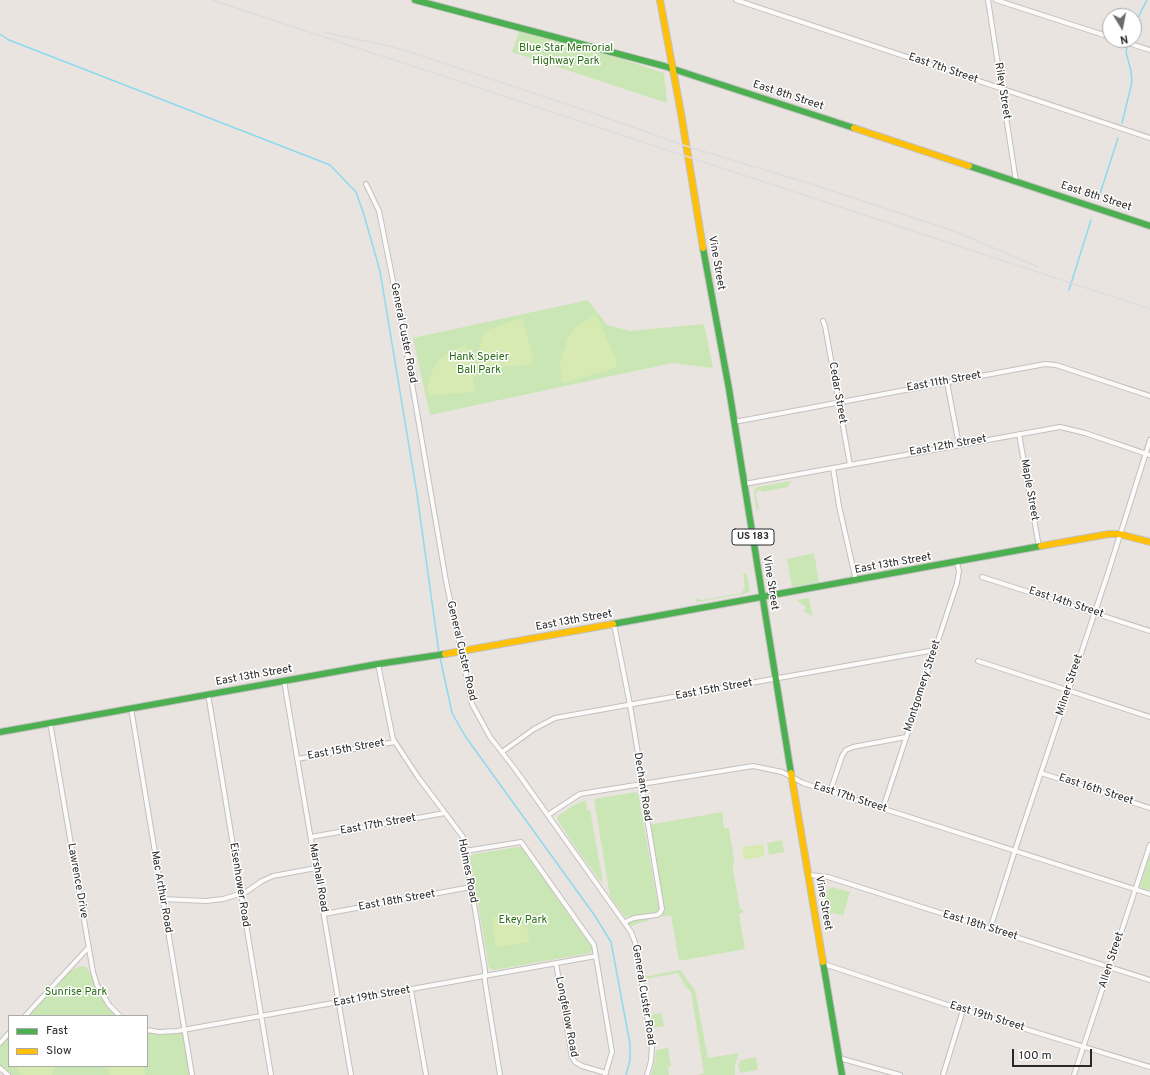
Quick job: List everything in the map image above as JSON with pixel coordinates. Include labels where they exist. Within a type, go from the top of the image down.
[{"type":"main road","name":"East 8th Street","points":[[415,0],[673,69],[1150,226]]},
{"type":"main road","name":"Vine Street","points":[[660,0],[734,422],[842,1075]]},
{"type":"main road","name":"East 13th Street","points":[[0,732],[378,664],[427,657],[762,598],[1110,534],[1119,534],[1150,542]]},
{"type":"street","name":"East 7th Street","points":[[736,0],[1150,138]]},
{"type":"street","name":"Riley Street","points":[[988,0],[1016,181]]},
{"type":"street","points":[[996,0],[1102,34]]},
{"type":"street","name":"General Custer Road","points":[[366,184],[380,212],[405,338],[446,580],[472,704],[490,737],[548,815],[631,932],[635,942],[652,1046],[651,1061],[647,1075]]},
{"type":"street","name":"Cedar Street","points":[[823,321],[850,464]]},
{"type":"street","name":"East 11th Street","points":[[734,422],[1045,364],[1056,365],[1150,396]]},
{"type":"street","points":[[947,382],[959,444]]},
{"type":"street","name":"East 12th Street","points":[[744,484],[1060,427],[1085,433],[1148,454]]},
{"type":"street","name":"Maple Street","points":[[1019,434],[1038,547]]},
{"type":"street","name":"Milner Street","points":[[990,929],[1119,534],[1148,454],[1150,440]]},
{"type":"street","points":[[833,468],[839,506],[856,581]]},
{"type":"street","name":"Montgomery Street","points":[[883,808],[959,576],[957,563]]},
{"type":"street","name":"East 14th Street","points":[[982,577],[1150,630]]},
{"type":"street","name":"Dechant Road","points":[[614,624],[630,705],[662,909],[657,915],[632,918],[625,922]]},
{"type":"street","name":"East 15th Street","points":[[502,752],[534,729],[556,718],[935,650]]},
{"type":"street","points":[[978,661],[1150,717]]},
{"type":"street","name":"Holmes Road","points":[[378,664],[395,742],[463,837],[500,1075]]},
{"type":"street","name":"Marshall Road","points":[[284,681],[351,1075]]},
{"type":"street","name":"Eisenhower Road","points":[[208,694],[271,1075]]},
{"type":"street","name":"Mac Arthur Road","points":[[130,708],[192,1075]]},
{"type":"street","name":"Lawrence Drive","points":[[50,722],[89,947]]},
{"type":"street","points":[[830,792],[842,756],[846,750],[853,747],[906,737]]},
{"type":"street","name":"East 15th Street","points":[[297,759],[395,742]]},
{"type":"street","name":"East 17th Street","points":[[548,815],[580,794],[753,766],[782,772],[793,778],[830,792],[1150,894]]},
{"type":"street","name":"East 16th Street","points":[[1041,773],[1150,808]]},
{"type":"street","name":"East 17th Street","points":[[311,837],[445,813]]},
{"type":"street","points":[[465,851],[521,842],[594,945],[612,1052],[605,1074]]},
{"type":"street","name":"Allen Street","points":[[1074,1075],[1150,845]]},
{"type":"street","points":[[162,899],[206,901],[223,898],[240,894],[273,876],[316,868]]},
{"type":"street","name":"East 18th Street","points":[[809,875],[828,877],[1150,980]]},
{"type":"street","name":"East 18th Street","points":[[324,914],[471,887]]},
{"type":"street","points":[[26,1015],[89,947]]},
{"type":"street","points":[[89,947],[93,972],[97,985],[109,1005],[119,1015]]},
{"type":"street","name":"East 19th Street","points":[[148,1030],[168,1032],[185,1030],[596,956]]},
{"type":"street","name":"Longfellow Road","points":[[556,963],[572,1057],[575,1062],[582,1066],[605,1074]]},
{"type":"street","name":"East 19th Street","points":[[824,964],[963,1010],[1150,1067]]},
{"type":"street","points":[[411,990],[426,1075]]},
{"type":"street","points":[[943,1075],[963,1010]]},
{"type":"street","points":[[0,1043],[8,1034]]},
{"type":"street","points":[[839,1058],[900,1075]]},
{"type":"street","points":[[0,1068],[8,1075]]},
{"type":"green space","name":"Blue Star Memorial Highway Park","points":[[521,26],[664,73],[667,103],[512,52]]},
{"type":"green space","name":"Hank Speier Ball Park","points":[[588,300],[607,325],[630,331],[704,324],[713,368],[672,363],[430,415],[413,338]]},
{"type":"green space","points":[[596,315],[617,361],[615,368],[563,383],[560,369],[561,359],[568,338],[575,328]]},
{"type":"green space","points":[[522,318],[533,362],[529,365],[477,368],[479,349],[483,336],[488,330]]},
{"type":"green space","points":[[466,345],[475,389],[473,392],[429,395],[427,389],[433,369],[446,354]]},
{"type":"green space","points":[[792,482],[789,483],[788,487],[762,492],[758,490],[756,493],[759,509],[756,509],[754,491],[757,487]]},
{"type":"green space","points":[[814,553],[819,582],[792,587],[787,559]]},
{"type":"green space","points":[[746,573],[750,590],[747,593],[698,602],[696,601],[695,598],[702,600],[742,593],[745,587],[743,574]]},
{"type":"green space","points":[[809,598],[813,617],[804,611],[806,607],[796,600]]},
{"type":"green space","points":[[636,792],[638,793],[659,910],[657,912],[625,917],[610,896],[594,799]]},
{"type":"green space","points":[[586,800],[587,810],[590,810],[603,881],[601,882],[557,819],[558,816],[574,805]]},
{"type":"green space","points":[[722,812],[724,828],[729,828],[734,860],[733,869],[738,898],[740,908],[744,912],[739,914],[745,949],[679,961],[671,915],[648,919],[648,921],[632,926],[628,926],[625,922],[657,915],[661,911],[648,825]]},
{"type":"green space","points":[[782,840],[784,852],[769,855],[767,843]]},
{"type":"green space","points":[[763,844],[765,856],[744,860],[742,847]]},
{"type":"green space","name":"Ekey Park","points":[[522,847],[591,946],[593,949],[590,953],[494,970],[489,968],[470,857],[474,854]]},
{"type":"green space","points":[[1150,856],[1150,890],[1140,887]]},
{"type":"green space","points":[[832,887],[850,892],[843,916],[834,913],[827,915],[824,893]]},
{"type":"green space","points":[[509,916],[518,920],[526,927],[529,934],[529,942],[498,947],[495,944],[492,917]]},
{"type":"green space","name":"Sunrise Park","points":[[81,966],[86,967],[103,995],[119,1015],[26,1015],[62,975]]},
{"type":"green space","points":[[678,970],[681,971],[695,990],[708,1058],[739,1053],[735,1064],[735,1075],[697,1075],[704,1073],[691,992],[685,986],[678,973],[645,979],[644,977]]},
{"type":"green space","points":[[662,1013],[664,1026],[652,1028],[649,1015]]},
{"type":"green space","points":[[148,1030],[185,1030],[192,1075],[8,1075],[0,1068],[0,1043],[8,1034],[8,1067],[148,1067]]},
{"type":"green space","points":[[668,1048],[671,1066],[668,1067],[669,1075],[651,1075],[656,1050]]},
{"type":"green space","points":[[756,1057],[758,1070],[740,1073],[738,1065],[741,1060]]},
{"type":"green space","points":[[16,1067],[54,1067],[52,1075],[21,1075]]},
{"type":"green space","points":[[107,1067],[144,1067],[145,1075],[110,1075]]},
{"type":"waterway","points":[[1142,10],[1147,0]]},
{"type":"waterway","points":[[0,34],[9,40],[330,165],[356,192],[380,271],[417,494],[439,653]]},
{"type":"waterway","points":[[1122,123],[1132,82],[1126,52],[1127,48]]},
{"type":"waterway","points":[[1098,200],[1118,138]]},
{"type":"waterway","points":[[1069,290],[1091,220]]},
{"type":"waterway","points":[[440,657],[452,713],[465,736],[595,916],[611,942],[630,1044],[630,1060],[626,1075]]},
{"type":"railway","points":[[212,0],[1150,309]]},
{"type":"railway","points":[[323,32],[407,51],[593,113],[686,146],[808,183],[954,231],[1038,267]]},
{"type":"traffic: fast","points":[[415,0],[664,66],[854,128]]},
{"type":"traffic: fast","points":[[969,166],[1150,226]]},
{"type":"traffic: fast","points":[[703,248],[729,389],[791,773]]},
{"type":"traffic: fast","points":[[613,624],[1041,546]]},
{"type":"traffic: fast","points":[[0,732],[378,664],[445,654]]},
{"type":"traffic: fast","points":[[823,962],[842,1075]]},
{"type":"traffic: slow","points":[[660,0],[681,113],[703,248]]},
{"type":"traffic: slow","points":[[854,128],[969,166]]},
{"type":"traffic: slow","points":[[1041,546],[1109,534],[1119,534],[1150,542]]},
{"type":"traffic: slow","points":[[445,654],[613,624]]},
{"type":"traffic: slow","points":[[791,773],[823,962]]}]
